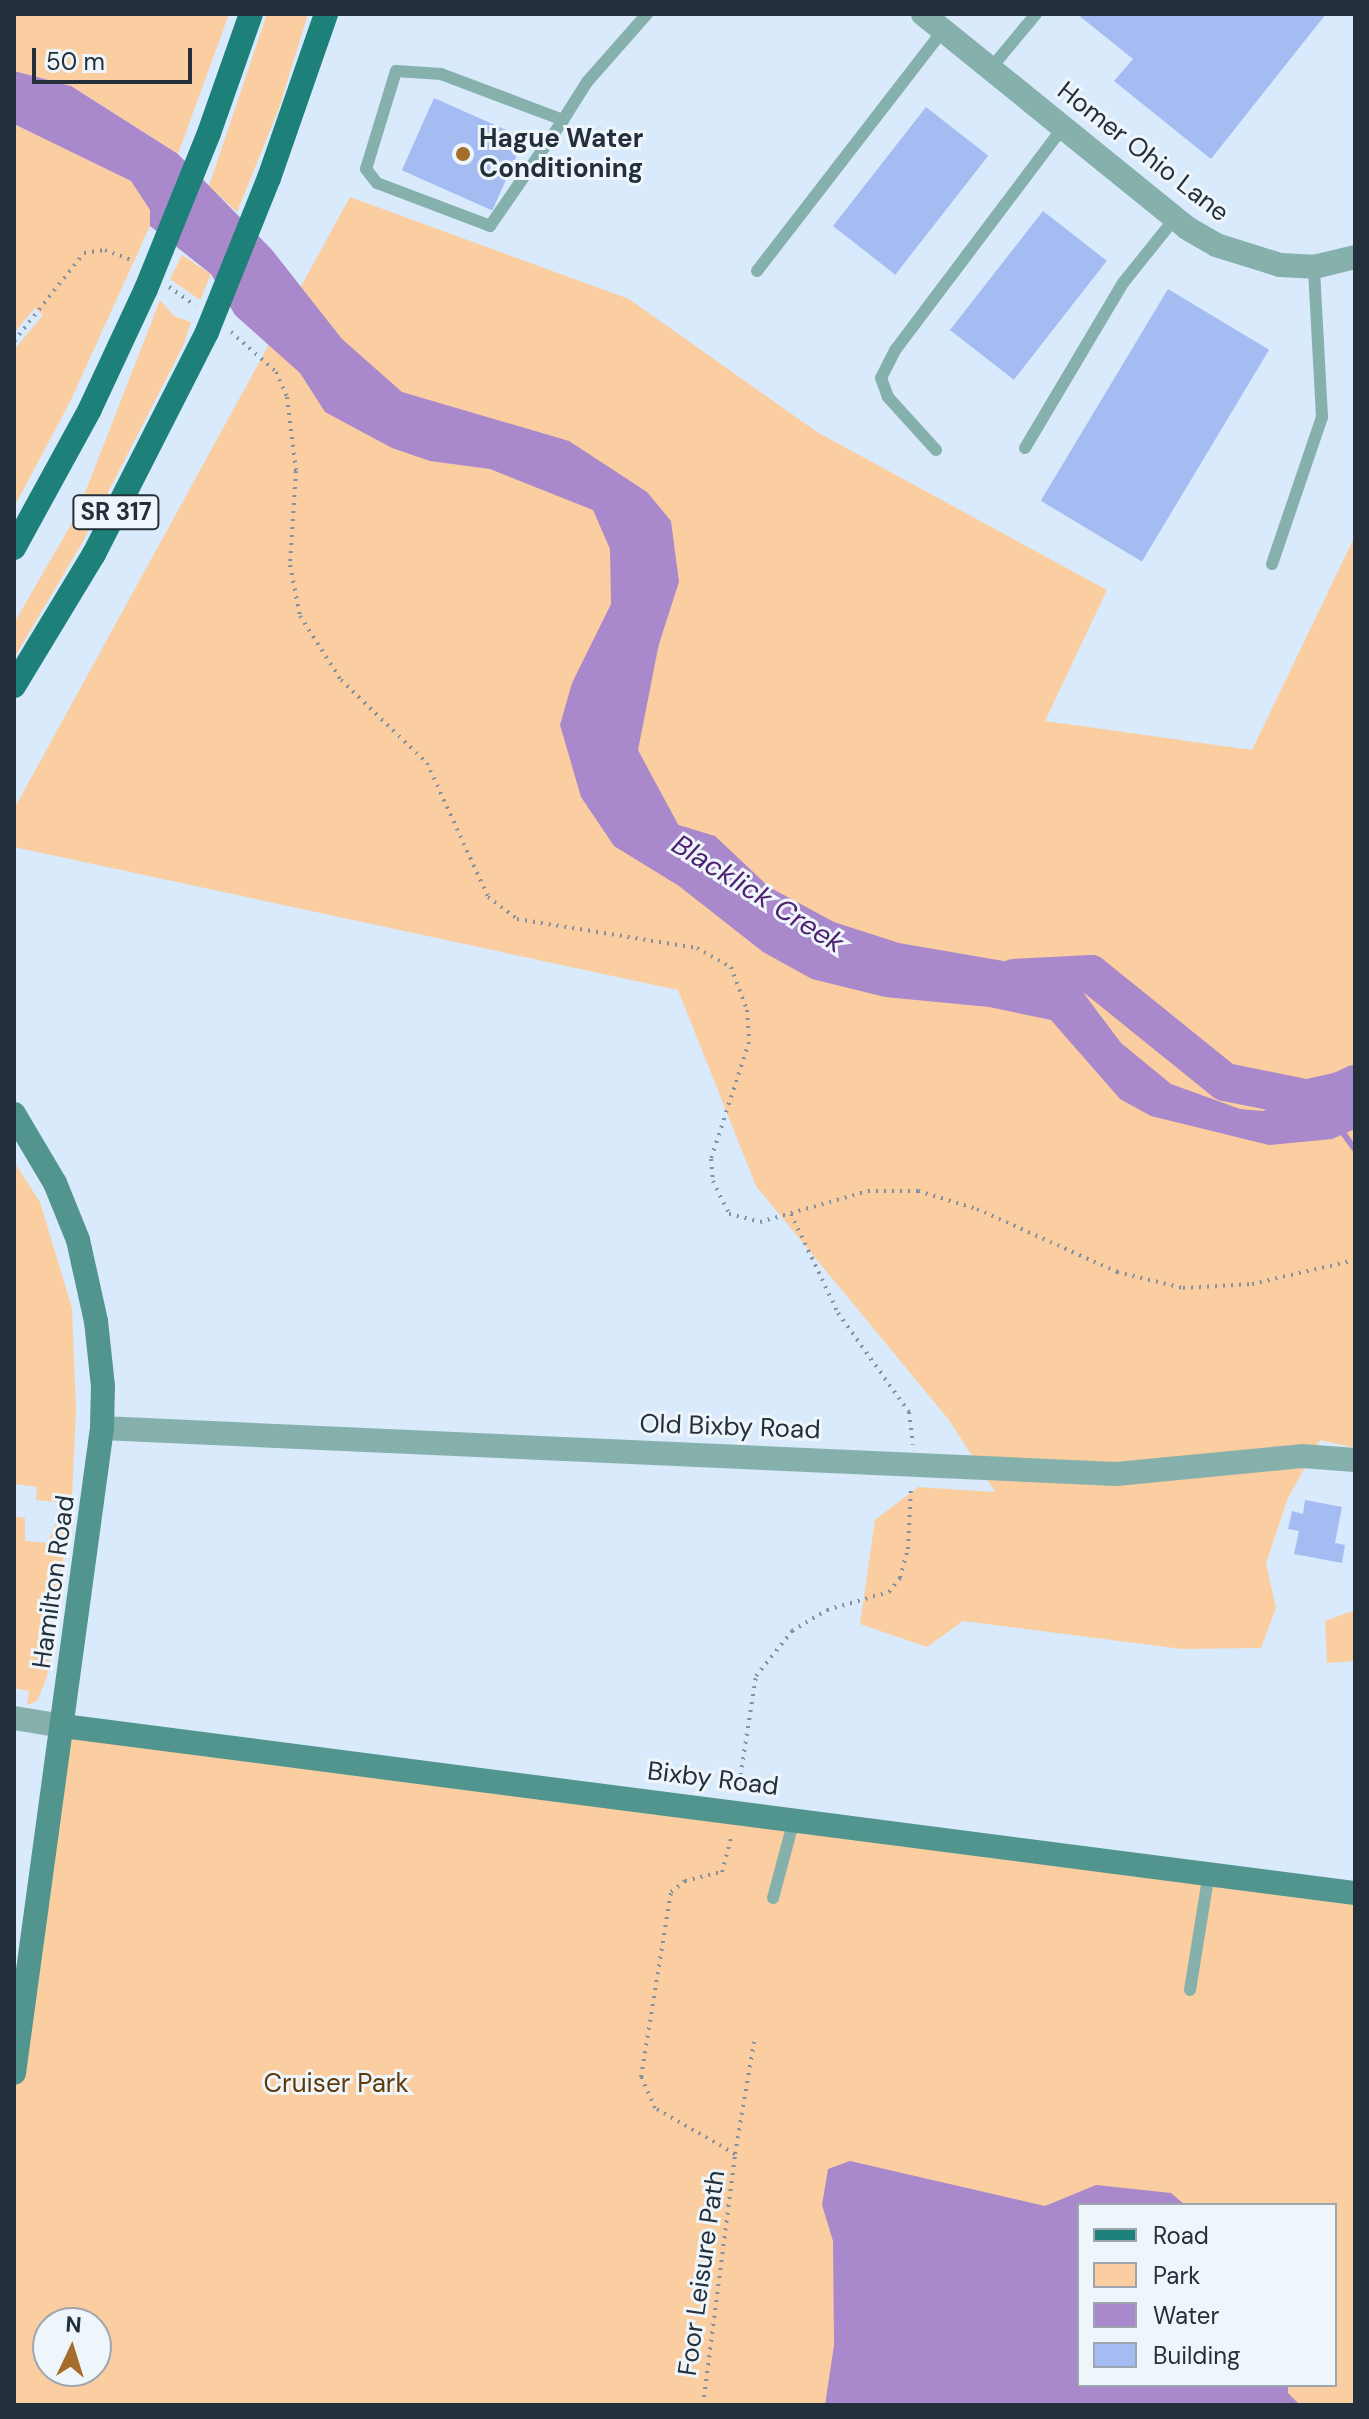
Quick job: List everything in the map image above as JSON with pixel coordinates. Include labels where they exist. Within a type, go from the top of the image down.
[{"type":"main road","name":"SR 317","points":[[14,548],[90,409],[150,279],[209,133],[251,14]]},
{"type":"main road","name":"SR 317","points":[[14,686],[94,554],[213,325],[269,178],[326,14]]},
{"type":"street","name":"Homer Ohio Lane","points":[[936,20],[1175,218],[1247,258],[1314,267],[1355,257]]},
{"type":"street","name":"Hamilton Road","points":[[14,1114],[55,1183],[86,1265],[101,1350],[102,1428],[63,1726],[19,2006],[14,2073]]},
{"type":"street","name":"Old Bixby Road","points":[[102,1428],[913,1462],[1116,1474],[1302,1456],[1355,1460]]},
{"type":"street","points":[[14,1718],[63,1726]]},
{"type":"street","name":"Bixby Road","points":[[63,1726],[735,1809],[1355,1893]]},
{"type":"lane","points":[[563,120],[441,74],[396,71],[366,169],[377,183],[490,226],[563,120],[587,82],[647,14]]},
{"type":"lane","points":[[991,68],[1036,14]]},
{"type":"lane","points":[[757,271],[936,20]]},
{"type":"lane","points":[[936,450],[888,397],[881,378],[896,349],[1063,127]]},
{"type":"lane","points":[[1025,448],[1123,283],[1175,218]]},
{"type":"lane","points":[[1272,564],[1322,417],[1314,267]]},
{"type":"lane","points":[[773,1898],[791,1831]]},
{"type":"lane","points":[[1190,1990],[1209,1873]]},
{"type":"path","points":[[14,341],[84,253],[94,248],[121,253],[150,279],[276,372],[287,397],[296,471],[290,565],[300,616],[341,680],[427,763],[470,866],[488,897],[517,919],[697,948],[731,967],[747,1010],[749,1042],[717,1136],[713,1181],[729,1214],[760,1222],[868,1191],[918,1191],[977,1209],[1117,1272],[1183,1288],[1252,1284],[1355,1260]]},
{"type":"path","name":"Foor Leisure Path","points":[[703,2405],[735,2154],[663,2114],[640,2085],[671,1892],[685,1881],[722,1872],[756,1676],[792,1631],[827,1610],[889,1592],[900,1578],[908,1549],[913,1462],[909,1412],[838,1313],[791,1214]]},
{"type":"path","points":[[735,2154],[754,2042]]},
{"type":"green space","points":[[14,14],[229,14],[178,154],[71,86],[14,71]]},
{"type":"green space","points":[[267,14],[308,14],[279,108],[237,212],[209,186]]},
{"type":"green space","points":[[14,124],[131,181],[150,210],[150,226],[70,402],[14,507],[14,350],[43,315],[35,308],[14,333]]},
{"type":"green space","points":[[350,197],[629,299],[817,432],[1107,590],[1045,721],[1252,750],[1355,536],[1355,1448],[1320,1440],[1288,1498],[1266,1563],[1276,1608],[1261,1648],[1182,1649],[963,1621],[927,1647],[860,1624],[875,1520],[918,1487],[995,1492],[949,1420],[756,1186],[678,990],[14,847],[14,809]]},
{"type":"green space","points":[[182,255],[211,274],[200,300],[170,279]]},
{"type":"green space","points":[[160,300],[174,316],[191,322],[184,344],[82,543],[14,658],[14,623],[76,516]]},
{"type":"green space","points":[[14,1162],[40,1202],[72,1308],[76,1409],[72,1498],[65,1503],[36,1500],[37,1487],[14,1484]]},
{"type":"green space","points":[[14,1516],[25,1518],[25,1541],[48,1543],[55,1524],[67,1531],[47,1677],[37,1701],[27,1705],[29,1691],[14,1688]]},
{"type":"green space","points":[[1355,1610],[1355,1661],[1327,1663],[1325,1621]]},
{"type":"green space","name":"Cruiser Park","points":[[63,1726],[1355,1893],[1355,2405],[14,2405],[14,2073]]},
{"type":"water","points":[[14,71],[71,86],[178,154],[272,250],[342,339],[402,392],[569,441],[647,492],[671,521],[679,582],[658,647],[628,681],[615,708],[615,761],[622,789],[636,806],[649,816],[715,836],[769,887],[834,922],[899,943],[1045,968],[1073,979],[1121,1043],[1171,1084],[1240,1109],[1263,1111],[1292,1098],[1289,1083],[1355,1068],[1355,1129],[1332,1139],[1269,1145],[1151,1116],[1120,1099],[1051,1020],[989,1007],[885,997],[812,979],[763,952],[679,886],[614,846],[581,797],[560,725],[572,683],[611,604],[610,549],[593,510],[490,469],[430,461],[392,448],[325,412],[300,373],[235,315],[211,274],[150,226],[150,210],[131,181],[14,124]]},
{"type":"water","points":[[850,2161],[1045,2206],[1096,2185],[1171,2193],[1183,2203],[1077,2203],[1077,2387],[1288,2387],[1288,2393],[1300,2405],[825,2405],[834,2345],[833,2241],[822,2205],[828,2169]]},
{"type":"building","points":[[1077,14],[1326,14],[1211,159],[1114,81],[1133,59]]},
{"type":"building","name":"Hague Water Conditioning","points":[[434,98],[524,138],[492,210],[402,170]]},
{"type":"building","points":[[926,107],[988,156],[895,275],[833,226]]},
{"type":"building","points":[[1043,211],[1107,261],[1014,380],[950,330]]},
{"type":"building","points":[[1168,289],[1269,350],[1142,561],[1041,501]]},
{"type":"building","points":[[1305,1500],[1342,1507],[1335,1543],[1345,1545],[1342,1563],[1294,1554],[1299,1531],[1288,1529],[1292,1511],[1303,1514]]},
{"type":"waterway","name":"Blacklick Creek","points":[[643,626],[618,753],[668,846],[685,856]]},
{"type":"waterway","name":"Blacklick Creek","points":[[1014,978],[1091,974],[1225,1082],[1320,1101],[1355,1084]]},
{"type":"waterway","points":[[1341,1130],[1355,1149]]},
{"type":"place","name":"Hague Water Conditioning","points":[[463,154]]}]
